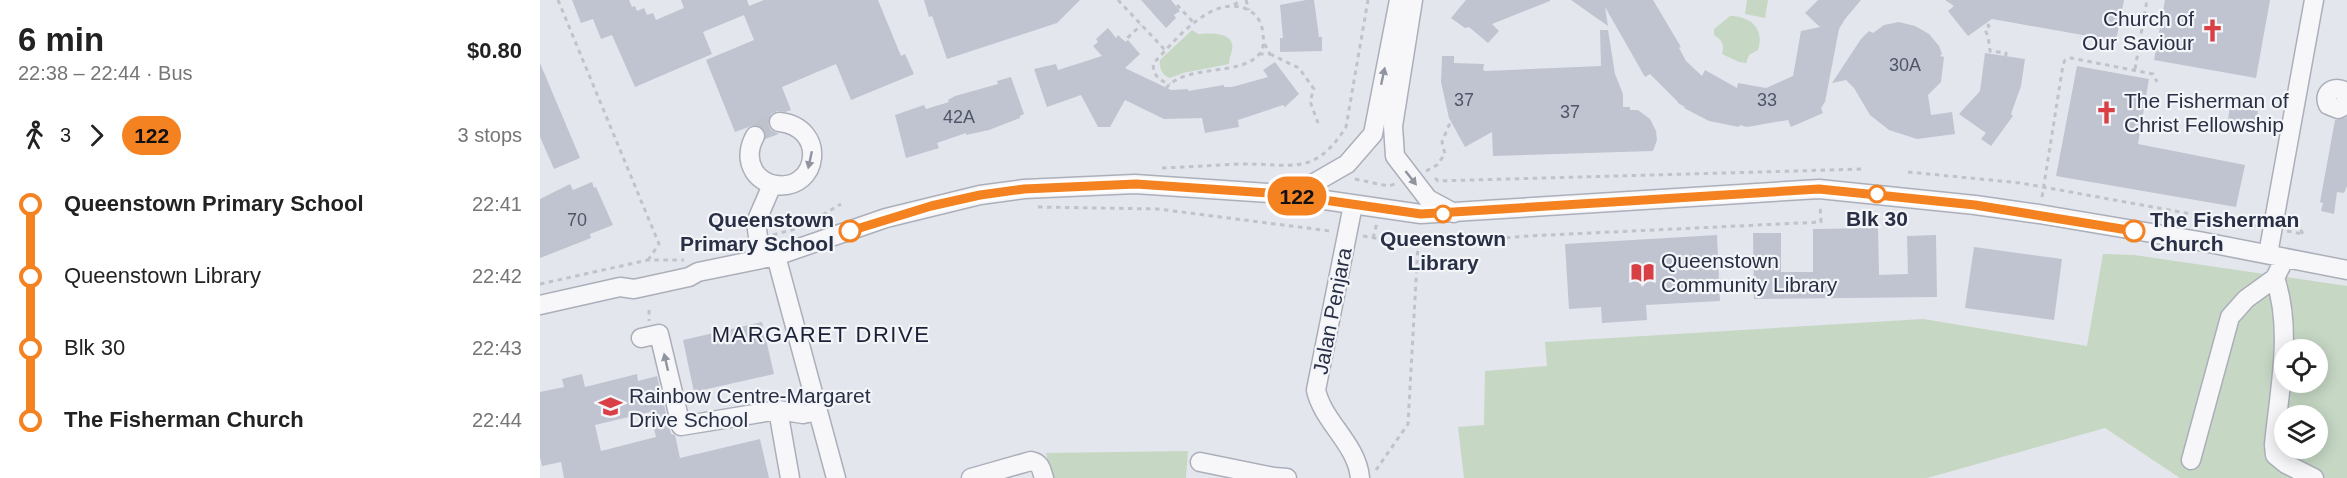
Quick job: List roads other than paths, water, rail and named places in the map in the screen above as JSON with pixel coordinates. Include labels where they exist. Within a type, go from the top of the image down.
[{"type":"street","points":[[1282,194],[1314,183],[1347,164],[1373,134],[1399,0]]},
{"type":"street","points":[[1413,0],[1393,126],[1395,156],[1417,172],[1428,199],[1456,213]]},
{"type":"street","points":[[2313,0],[2272,228],[2276,256],[2275,278],[2282,299],[2285,334],[2274,445],[2275,455],[2286,464],[2314,478]]},
{"type":"street","points":[[2297,92],[2340,98]]},
{"type":"street","points":[[755,136],[750,144],[750,164],[761,179],[772,185],[790,184],[799,180],[807,172],[813,153],[806,134],[789,123],[779,122]]},
{"type":"street","points":[[540,305],[620,287],[633,279],[692,266],[768,258],[920,208],[980,195],[1024,189],[1163,184],[1282,194],[1421,214],[1819,189],[2039,214],[2347,270]]},
{"type":"street","points":[[772,185],[756,222],[757,239],[768,258],[818,411],[836,478]]},
{"type":"street","name":"Jalan Penjara","points":[[1353,205],[1316,390],[1322,406],[1366,477]]},
{"type":"street","points":[[2191,460],[2230,317],[2246,299],[2275,278]]},
{"type":"street","points":[[641,338],[659,334],[681,426],[778,410],[804,414],[818,411]]},
{"type":"street","points":[[778,410],[790,478]]},
{"type":"street","points":[[971,478],[1031,461],[1037,462],[1041,467],[1044,478]]},
{"type":"street","points":[[1200,462],[1287,478]]},
{"type":"tunnel","points":[[755,136],[765,126],[779,122]]},
{"type":"place","name":"Church of Our Saviour","points":[[2212,30]]},
{"type":"place","name":"The Fisherman of Christ Fellowship","points":[[2106,112]]},
{"type":"place","name":"Blk 30","points":[[1877,194]]},
{"type":"place","name":"Queenstown Library","points":[[1443,214]]},
{"type":"place","name":"Queenstown Primary School","points":[[850,231]]},
{"type":"place","name":"The Fisherman Church","points":[[2134,231]]},
{"type":"place","name":"Queenstown Community Library","points":[[1643,272]]},
{"type":"place","name":"Rainbow Centre-Margaret Drive School","points":[[611,407]]},
{"type":"district","name":"MARGARET DRIVE","points":[[821,334]]}]
